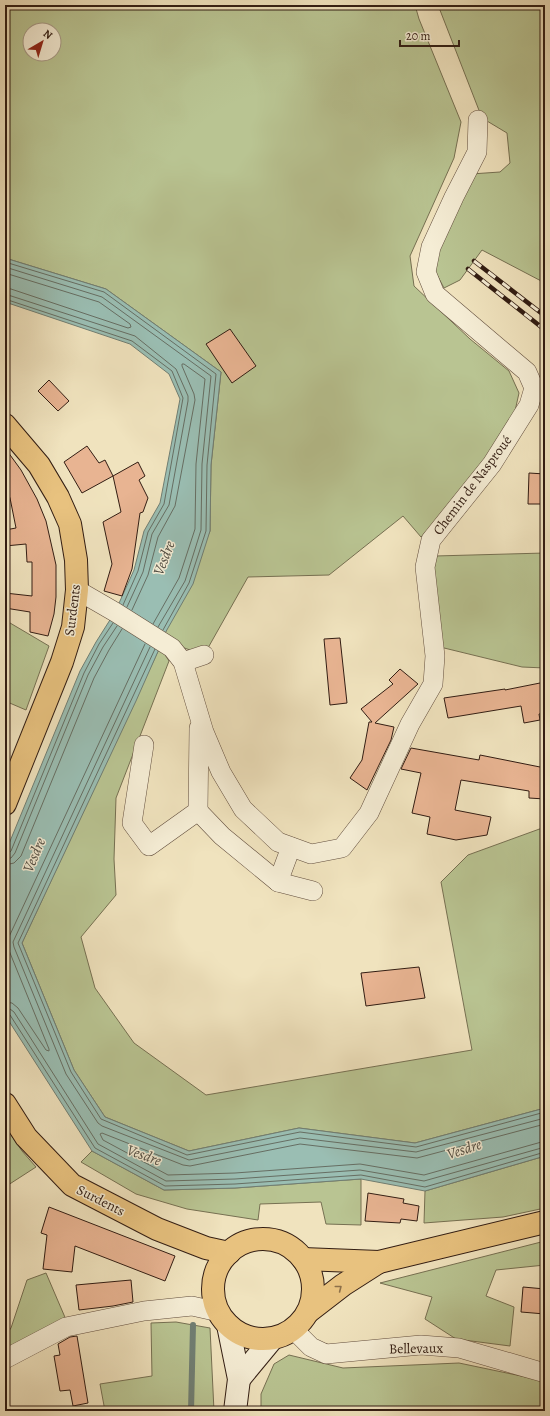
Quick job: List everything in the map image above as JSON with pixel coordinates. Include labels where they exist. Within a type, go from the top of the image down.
[{"type":"main road","name":"Surdents","points":[[5,425],[39,465],[58,497],[70,524],[76,560],[77,590],[73,626],[62,662],[5,804]]},
{"type":"main road","name":"Surdents","points":[[5,1104],[26,1137],[72,1185],[157,1229],[206,1248],[229,1253]]},
{"type":"main road","points":[[303,1259],[379,1262],[545,1222]]},
{"type":"main road","points":[[224,1319],[241,1334],[262,1340],[272,1339],[287,1333],[300,1324],[308,1312],[313,1299],[313,1285],[310,1271],[303,1259],[293,1249],[281,1243],[267,1240],[253,1240],[240,1245],[229,1253],[219,1266],[214,1281],[214,1297],[224,1319],[239,1379],[235,1411]]},
{"type":"main road","points":[[308,1312],[343,1285],[379,1262]]},
{"type":"main road","points":[[239,1379],[272,1339]]},
{"type":"street","name":"Chemin de Nasproué","points":[[77,590],[172,648],[183,662],[204,732],[221,772],[242,809],[278,842],[311,854],[342,848],[369,813],[410,724],[433,684],[435,656],[425,567],[431,540],[492,464],[529,405],[534,388],[527,372],[435,294],[426,272],[432,247],[454,197],[477,152],[478,120]]},
{"type":"street","points":[[183,662],[204,655]]},
{"type":"street","points":[[199,717],[198,811],[222,836],[278,882],[313,891]]},
{"type":"street","points":[[144,745],[132,824],[149,846],[198,811]]},
{"type":"street","points":[[278,882],[291,846]]},
{"type":"street","points":[[5,1359],[66,1327],[144,1312],[192,1306],[224,1319]]},
{"type":"street","name":"Bellevaux","points":[[293,1329],[311,1347],[326,1354],[421,1345],[459,1348],[545,1373]]},
{"type":"green space","points":[[5,5],[415,5],[419,19],[461,122],[454,158],[410,256],[414,286],[470,339],[509,371],[519,393],[513,420],[465,488],[421,537],[403,516],[329,575],[248,577],[204,655],[162,640],[210,531],[211,465],[221,372],[106,289],[5,258]]},
{"type":"green space","points":[[438,5],[545,5],[545,283],[482,250],[460,280],[444,288],[434,269],[435,250],[471,174],[500,172],[510,163],[507,133],[482,118]]},
{"type":"green space","points":[[545,553],[545,668],[522,667],[440,647],[433,600],[435,556]]},
{"type":"green space","points":[[5,620],[49,646],[26,710],[5,701]]},
{"type":"green space","points":[[160,647],[169,661],[116,798],[114,859],[116,895],[81,937],[95,988],[134,1043],[206,1095],[472,1050],[441,882],[468,855],[545,827],[545,1108],[415,1143],[299,1128],[189,1151],[105,1117],[74,1070],[22,943]]},
{"type":"green space","points":[[5,1126],[22,1151],[36,1167],[5,1187]]},
{"type":"green space","points":[[92,1151],[164,1190],[235,1188],[361,1179],[361,1225],[326,1224],[321,1202],[260,1204],[258,1220],[187,1209],[136,1194],[81,1162]]},
{"type":"green space","points":[[545,1156],[545,1208],[503,1217],[424,1223],[425,1191]]},
{"type":"green space","points":[[545,1241],[545,1265],[496,1270],[486,1296],[514,1307],[510,1346],[456,1339],[425,1319],[432,1297],[380,1283]]},
{"type":"green space","points":[[46,1273],[67,1322],[5,1355],[5,1336],[11,1328],[27,1280]]},
{"type":"green space","points":[[176,1322],[210,1328],[214,1411],[105,1411],[100,1384],[152,1376],[151,1323]]},
{"type":"green space","points":[[289,1355],[343,1368],[459,1363],[545,1381],[545,1411],[261,1411],[261,1394],[274,1364]]},
{"type":"water","name":"Vesdre","points":[[5,258],[106,289],[221,372],[211,465],[210,531],[193,584],[164,635],[136,701],[22,943],[74,1070],[105,1117],[189,1151],[299,1128],[415,1143],[545,1108],[545,1156],[425,1191],[361,1179],[235,1188],[164,1190],[92,1151],[5,1015],[6,851],[80,671],[115,612],[134,570],[144,531],[160,503],[180,399],[169,374],[130,344],[5,302]]},
{"type":"building","points":[[230,329],[256,366],[232,383],[206,344]]},
{"type":"building","points":[[49,380],[69,401],[58,411],[38,391]]},
{"type":"building","points":[[87,446],[99,463],[105,460],[113,476],[82,493],[64,462]]},
{"type":"building","points":[[5,448],[21,470],[37,499],[46,521],[56,565],[56,597],[54,614],[48,636],[30,632],[30,612],[5,608],[5,593],[32,596],[32,562],[27,562],[26,544],[5,546],[5,530],[16,528],[10,498],[5,487]]},
{"type":"building","points":[[138,462],[145,476],[139,480],[148,498],[143,512],[140,513],[132,569],[122,596],[104,591],[112,564],[103,522],[121,512],[113,476]]},
{"type":"building","points":[[529,473],[545,474],[545,504],[528,504]]},
{"type":"building","points":[[340,638],[347,703],[330,705],[324,639]]},
{"type":"building","points":[[400,669],[418,684],[375,723],[394,727],[391,740],[367,790],[350,778],[362,760],[369,722],[372,722],[361,709],[393,684],[389,680]]},
{"type":"building","points":[[545,682],[545,713],[539,714],[540,720],[524,723],[521,706],[448,718],[444,698],[505,690]]},
{"type":"building","points":[[411,748],[479,760],[480,755],[545,768],[545,799],[529,798],[529,791],[461,780],[455,810],[491,817],[487,835],[456,840],[427,834],[430,817],[412,813],[421,773],[401,769]]},
{"type":"building","points":[[419,967],[425,998],[366,1006],[361,973]]},
{"type":"building","points":[[368,1193],[404,1199],[403,1203],[419,1206],[417,1221],[401,1219],[400,1223],[365,1221]]},
{"type":"building","points":[[49,1207],[175,1256],[165,1281],[75,1246],[72,1272],[43,1269],[47,1235],[41,1233]]},
{"type":"building","points":[[131,1280],[133,1302],[79,1310],[76,1285]]},
{"type":"building","points":[[523,1287],[545,1289],[545,1314],[521,1312]]},
{"type":"building","points":[[77,1336],[88,1403],[73,1406],[70,1390],[60,1391],[54,1356],[60,1355],[58,1344],[70,1337]]},
{"type":"waterway","points":[[191,1411],[193,1325]]},
{"type":"railway","points":[[474,261],[545,316]]},
{"type":"railway","points":[[468,269],[545,330]]}]
